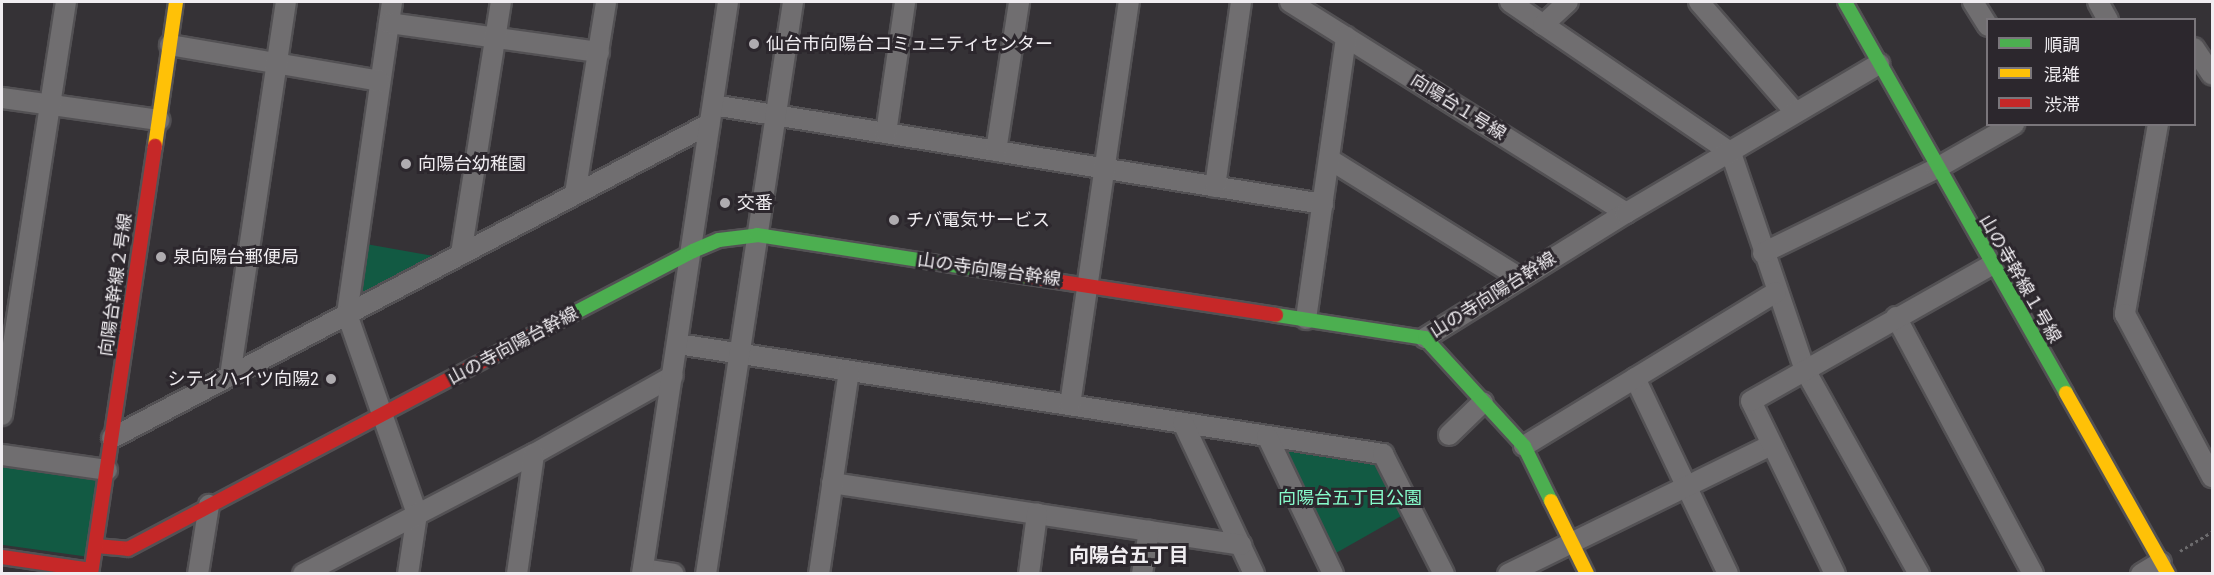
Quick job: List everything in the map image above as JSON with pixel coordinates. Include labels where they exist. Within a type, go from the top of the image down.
[{"type":"street","points":[[2,415],[66,2]]},
{"type":"street","name":"向陽台幹線２号線","points":[[91,572],[177,2]]},
{"type":"street","points":[[230,376],[286,2]]},
{"type":"street","points":[[392,2],[347,314],[417,514],[408,573]]},
{"type":"street","points":[[461,254],[501,2]]},
{"type":"street","points":[[575,194],[606,2]]},
{"type":"street","points":[[674,573],[642,571],[693,250],[728,2]]},
{"type":"street","points":[[706,573],[793,2]]},
{"type":"street","points":[[886,133],[906,2]]},
{"type":"street","points":[[996,151],[1018,2]]},
{"type":"street","points":[[1070,405],[1129,2]]},
{"type":"street","points":[[1215,187],[1241,2]]},
{"type":"street","name":"向陽台１号線","points":[[1290,2],[1314,8],[1346,37],[1626,213]]},
{"type":"street","points":[[1510,2],[1731,153],[1776,292],[1805,370],[1919,573]]},
{"type":"street","points":[[1543,25],[1568,2]]},
{"type":"street","points":[[1699,2],[1794,111]]},
{"type":"street","name":"山の寺幹線１号線","points":[[1845,2],[1991,265],[2164,568]]},
{"type":"street","points":[[1973,2],[1986,23]]},
{"type":"street","points":[[389,23],[598,52]]},
{"type":"street","points":[[1306,320],[1346,37]]},
{"type":"street","points":[[170,45],[380,81]]},
{"type":"street","points":[[2196,51],[2212,75]]},
{"type":"street","name":"山の寺向陽台幹線","points":[[96,546],[128,549],[693,250],[719,240],[757,235],[1088,284],[1425,338],[1626,213],[1731,153],[1794,111],[1879,64]]},
{"type":"street","points":[[2,98],[159,120]]},
{"type":"street","points":[[112,438],[575,194],[711,114],[777,115],[1323,204]]},
{"type":"street","points":[[1763,253],[1937,168],[2010,126]]},
{"type":"street","points":[[2158,126],[2125,314],[2212,477]]},
{"type":"street","points":[[1329,159],[1520,278]]},
{"type":"street","points":[[1835,573],[1751,401],[1991,265]]},
{"type":"street","points":[[1524,446],[1776,292]]},
{"type":"street","points":[[1896,317],[2033,573]]},
{"type":"street","points":[[1425,338],[1524,446],[1587,573]]},
{"type":"street","points":[[678,344],[1383,454],[1444,573]]},
{"type":"street","points":[[819,573],[849,370]]},
{"type":"street","points":[[305,573],[534,454],[673,376]]},
{"type":"street","points":[[1635,378],[1728,573]]},
{"type":"street","points":[[1449,435],[1483,402]]},
{"type":"street","points":[[1183,423],[1254,573]]},
{"type":"street","points":[[1267,436],[1333,573]]},
{"type":"street","points":[[1508,573],[1771,445]]},
{"type":"street","points":[[518,573],[534,454]]},
{"type":"street","points":[[2,455],[107,470]]},
{"type":"street","points":[[832,483],[1241,545]]},
{"type":"street","points":[[198,573],[209,505]]},
{"type":"street","points":[[1029,573],[1037,514]]},
{"type":"street","points":[[1142,573],[1149,531]]},
{"type":"street","points":[[2,557],[91,572]]},
{"type":"street","points":[[2141,573],[2164,568]]},
{"type":"path","points":[[2164,568],[2212,532]]},
{"type":"green space","points":[[366,244],[439,257],[358,297]]},
{"type":"green space","name":"向陽台五丁目公園","points":[[1283,445],[1374,461],[1403,515],[1336,553],[1281,448]]},
{"type":"green space","points":[[2,463],[97,476],[86,557],[2,545]]},
{"type":"traffic: fast","points":[[1845,2],[2066,393]]},
{"type":"traffic: fast","points":[[563,319],[693,251],[719,240],[757,235],[1029,277]]},
{"type":"traffic: fast","points":[[1276,315],[1425,338],[1524,446],[1551,501]]},
{"type":"traffic: slow","points":[[155,146],[176,2]]},
{"type":"traffic: slow","points":[[2066,393],[2168,574]]},
{"type":"traffic: slow","points":[[1551,501],[1587,574]]},
{"type":"traffic: jam","points":[[91,574],[155,146]]},
{"type":"traffic: jam","points":[[1029,277],[1276,315]]},
{"type":"traffic: jam","points":[[96,546],[128,549],[563,319]]},
{"type":"traffic: jam","points":[[2,557],[91,570]]},
{"type":"place","name":"仙台市向陽台コミュニティセンター","points":[[754,44]]},
{"type":"place","name":"向陽台幼稚園","points":[[406,164]]},
{"type":"place","name":"交番","points":[[725,203]]},
{"type":"place","name":"チバ電気サービス","points":[[894,220]]},
{"type":"place","name":"泉向陽台郵便局","points":[[161,257]]},
{"type":"place","name":"シティハイツ向陽2","points":[[331,379]]},
{"type":"district","name":"向陽台五丁目","points":[[1129,555]]}]
